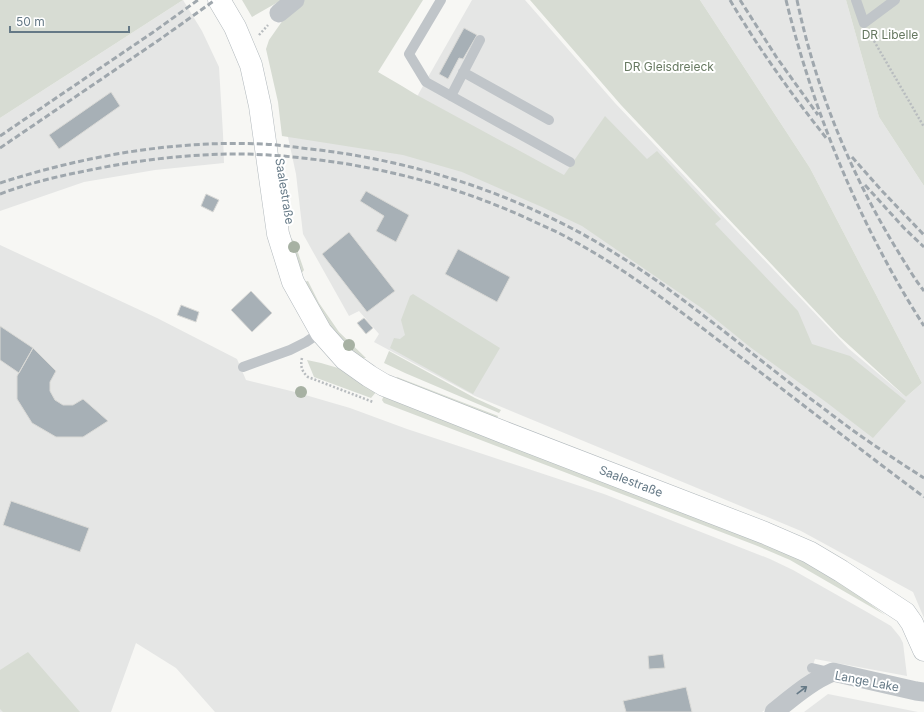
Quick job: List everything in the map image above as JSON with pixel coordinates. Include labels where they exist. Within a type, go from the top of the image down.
[{"type":"main road","name":"Saalestraße","points":[[222,5],[235,27],[250,65],[259,99],[278,234],[293,282],[321,332],[345,359],[384,385],[765,532],[809,552],[841,570],[905,613],[912,622],[923,646]]},
{"type":"street","points":[[279,13],[295,0]]},
{"type":"street","name":"Lange Lake","points":[[774,712],[811,684],[833,672],[924,692]]},
{"type":"lane","points":[[441,0],[410,54],[426,82],[570,162]]},
{"type":"lane","points":[[856,0],[864,23],[895,0]]},
{"type":"lane","points":[[451,96],[480,40]]},
{"type":"lane","points":[[463,72],[549,120]]},
{"type":"lane","points":[[243,367],[290,350],[321,332]]},
{"type":"lane","points":[[812,668],[833,672]]},
{"type":"path","points":[[864,23],[924,127]]},
{"type":"path","points":[[321,332],[301,359],[301,367],[303,372],[311,378],[375,403]]},
{"type":"shaded area","points":[[183,0],[202,31],[219,67],[224,163],[155,170],[84,182],[0,211],[0,118]]},
{"type":"shaded area","points":[[472,0],[525,0],[615,103],[848,348],[906,397],[922,383],[810,168],[700,0],[846,0],[879,117],[924,186],[924,618],[913,592],[801,531],[475,396],[374,342],[379,334],[359,311],[349,316],[303,234],[296,174],[286,128],[393,147],[419,93]]},
{"type":"shaded area","points":[[0,245],[157,318],[237,359],[246,380],[350,408],[407,429],[604,494],[770,559],[793,570],[891,626],[903,643],[907,676],[815,659],[809,675],[762,712],[215,712],[176,668],[136,643],[111,712],[0,712]]},
{"type":"shaded area","points":[[828,694],[918,712],[804,712]]},
{"type":"green space","points":[[0,0],[183,0],[0,118]]},
{"type":"green space","points":[[242,0],[423,0],[378,72],[415,94],[564,175],[605,116],[647,159],[657,151],[721,219],[715,224],[798,311],[812,344],[850,356],[906,401],[873,438],[750,347],[703,309],[582,226],[462,172],[403,155],[282,136],[278,102],[266,49],[269,40],[290,10],[280,1],[252,17]]},
{"type":"green space","name":"DR Gleisdreieck","points":[[530,0],[700,0],[810,168],[922,383],[906,397],[840,337],[621,105]]},
{"type":"green space","name":"DR Libelle","points":[[846,0],[924,0],[924,186],[879,117]]},
{"type":"green space","points":[[287,235],[294,241],[304,270],[301,274]]},
{"type":"green space","points":[[308,281],[319,303],[339,332],[366,358],[358,358],[332,331],[303,282]]},
{"type":"green space","points":[[413,294],[500,348],[473,394],[390,348],[394,338],[400,339],[405,335],[401,320],[410,296]]},
{"type":"green space","points":[[389,351],[475,398],[501,410],[499,413],[384,363]]},
{"type":"green space","points":[[307,360],[338,368],[377,391],[371,398],[314,377]]},
{"type":"green space","points":[[397,377],[498,416],[495,422],[395,381]]},
{"type":"green space","points":[[384,395],[790,552],[857,594],[885,615],[790,560],[755,545],[384,403],[382,400]]},
{"type":"green space","points":[[28,652],[80,712],[3,712],[0,709],[0,670]]},
{"type":"building","points":[[464,28],[477,35],[463,59],[459,58],[448,79],[439,74]]},
{"type":"building","points":[[111,92],[120,106],[59,149],[49,135]]},
{"type":"building","points":[[366,191],[409,215],[396,242],[376,231],[384,216],[360,201]]},
{"type":"building","points":[[206,194],[219,200],[213,212],[201,206]]},
{"type":"building","points":[[349,232],[395,291],[367,312],[322,254]]},
{"type":"building","points":[[458,249],[510,277],[497,302],[445,274]]},
{"type":"building","points":[[251,291],[272,313],[252,332],[231,310]]},
{"type":"building","points":[[181,305],[199,312],[196,322],[177,315]]},
{"type":"building","points":[[364,318],[373,328],[366,334],[357,323]]},
{"type":"building","points":[[0,326],[33,348],[19,373],[0,360]]},
{"type":"building","points":[[33,348],[56,371],[50,382],[50,391],[55,400],[63,405],[73,405],[83,399],[108,421],[83,437],[56,437],[32,423],[17,399],[17,376]]},
{"type":"building","points":[[11,501],[89,528],[80,552],[3,525]]},
{"type":"building","points":[[663,654],[665,668],[649,669],[648,656]]},
{"type":"building","points":[[686,687],[692,712],[626,712],[623,701]]},
{"type":"railway","points":[[0,136],[198,0]]},
{"type":"railway","points":[[0,148],[215,0]]},
{"type":"railway","points":[[730,0],[776,71],[827,139]]},
{"type":"railway","points":[[740,0],[777,58],[818,115]]},
{"type":"railway","points":[[786,0],[797,43],[825,127],[842,169],[880,250],[901,289],[924,326]]},
{"type":"railway","points":[[797,0],[813,64],[835,127],[848,157],[862,187],[894,245],[924,291]]},
{"type":"railway","points":[[0,183],[64,165],[130,152],[163,147],[230,143],[277,145],[352,155],[417,169],[481,188],[543,214],[620,256],[693,307],[851,429],[924,478]]},
{"type":"railway","points":[[0,194],[22,186],[56,177],[126,163],[182,156],[219,154],[264,155],[315,159],[392,173],[441,186],[513,212],[558,233],[615,265],[678,310],[924,497]]},
{"type":"railway","points":[[852,157],[924,235]]},
{"type":"railway","points":[[865,185],[904,228],[924,247]]}]
